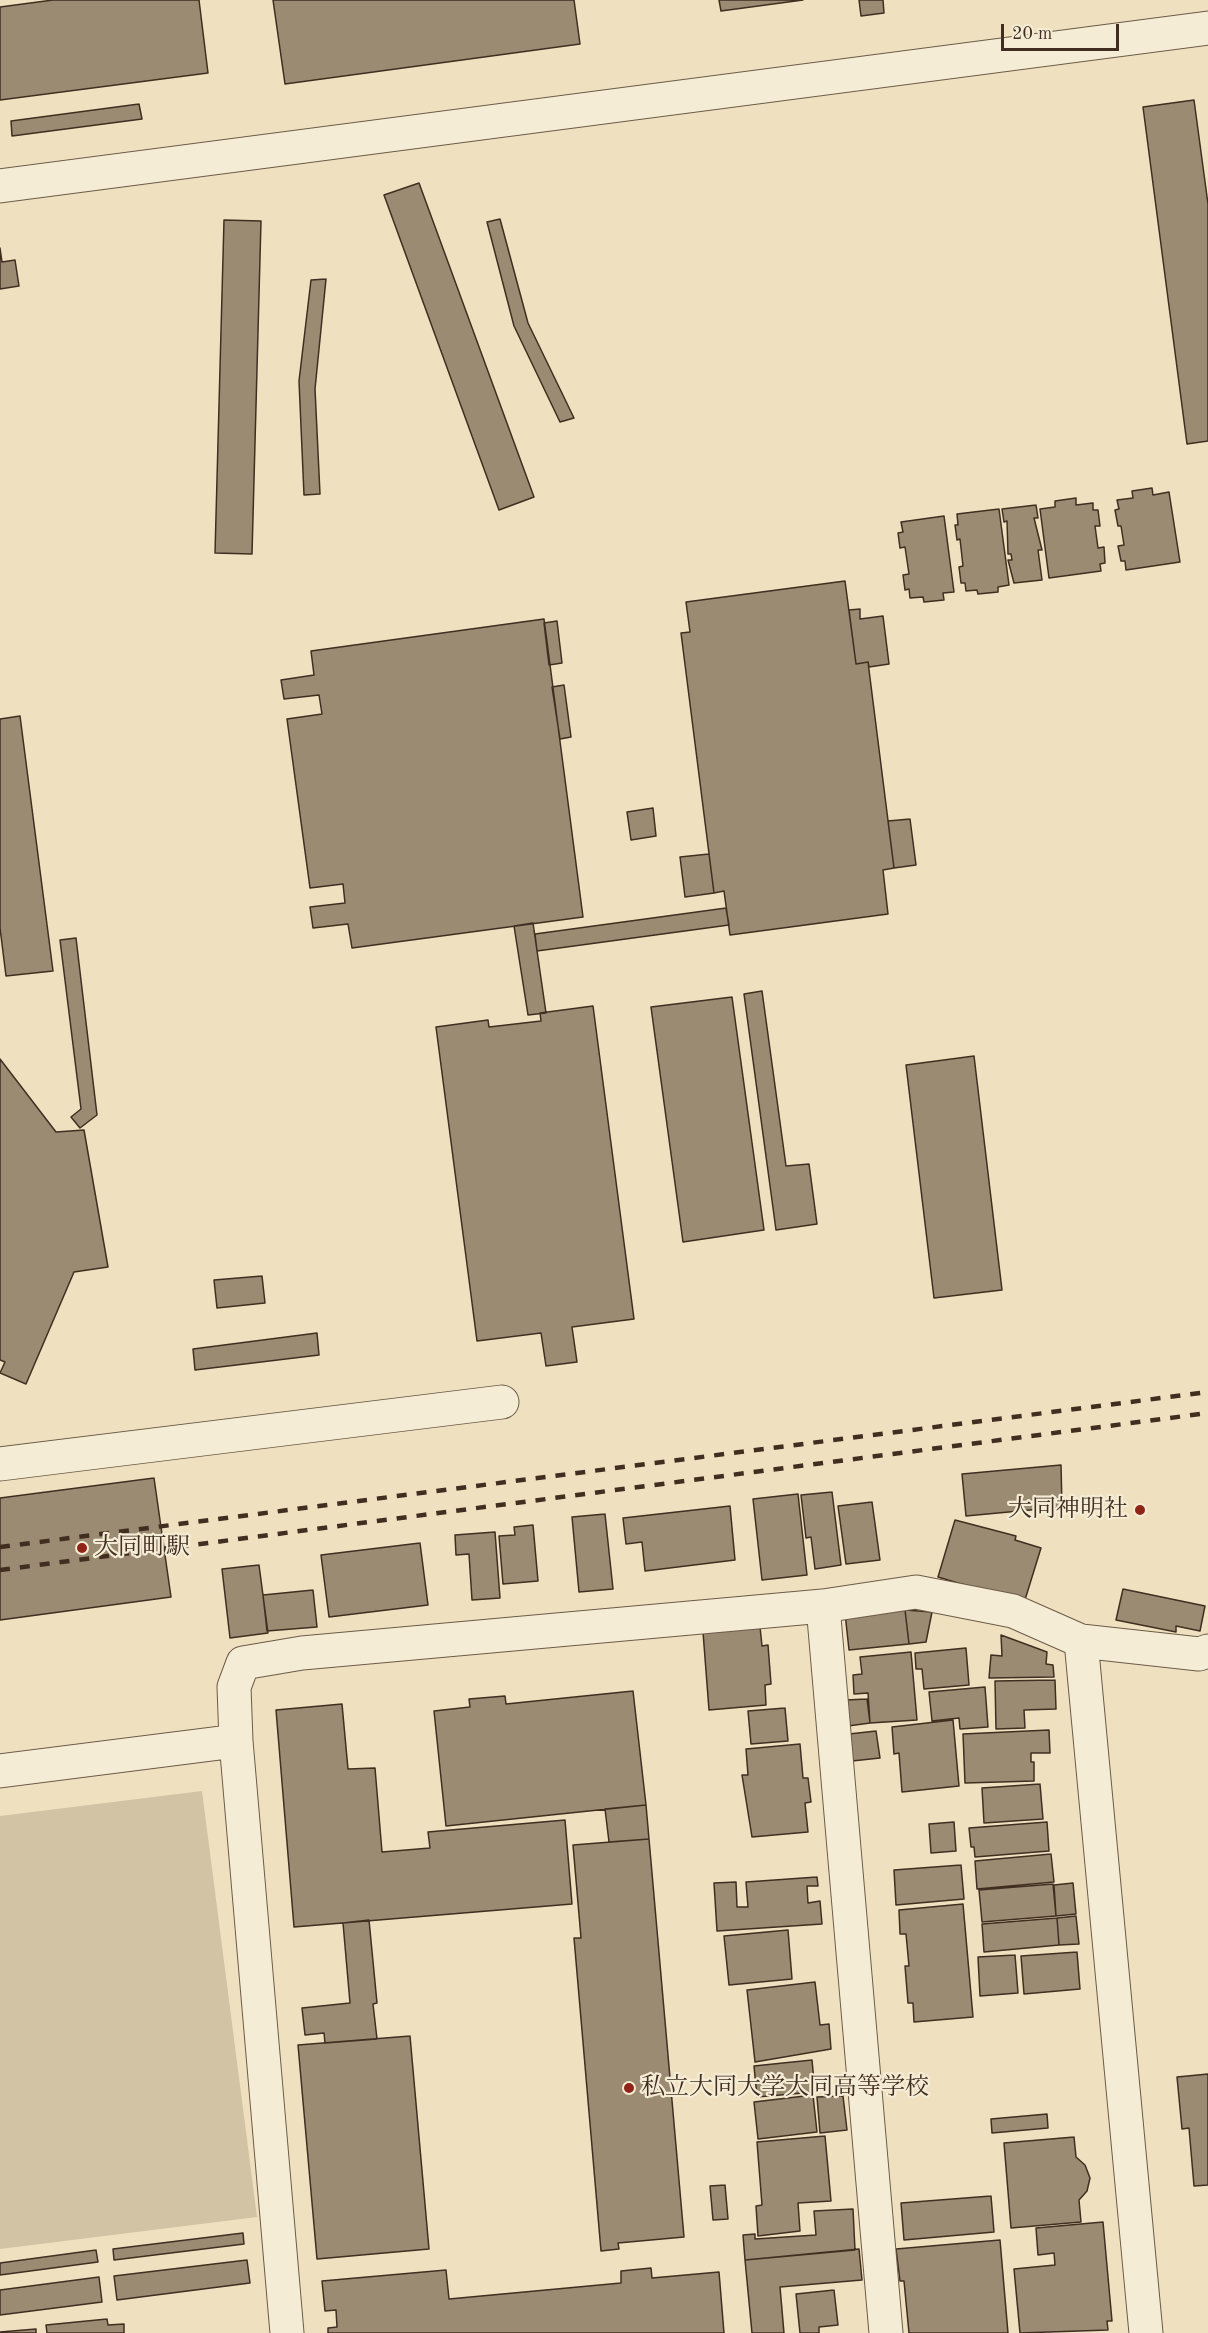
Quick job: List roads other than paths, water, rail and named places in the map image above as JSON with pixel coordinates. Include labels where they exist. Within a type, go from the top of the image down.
[{"type":"street","points":[[0,186],[1208,28]]},
{"type":"street","points":[[0,1464],[502,1402]]},
{"type":"street","points":[[287,2333],[236,1741],[234,1687],[243,1663],[303,1653],[823,1606],[916,1592],[1013,1611],[1081,1641],[1199,1654],[1208,1652]]},
{"type":"street","points":[[823,1606],[886,2333]]},
{"type":"street","points":[[1081,1641],[1146,2333]]},
{"type":"street","points":[[0,1771],[236,1741]]},
{"type":"railway","points":[[0,1547],[1208,1392]]},
{"type":"railway","points":[[0,1570],[1208,1413]]},
{"type":"place","name":"大同神明社","points":[[1140,1510]]},
{"type":"place","name":"大同町駅","points":[[82,1548]]},
{"type":"place","name":"私立大同大学大同高等学校","points":[[629,2088]]}]
